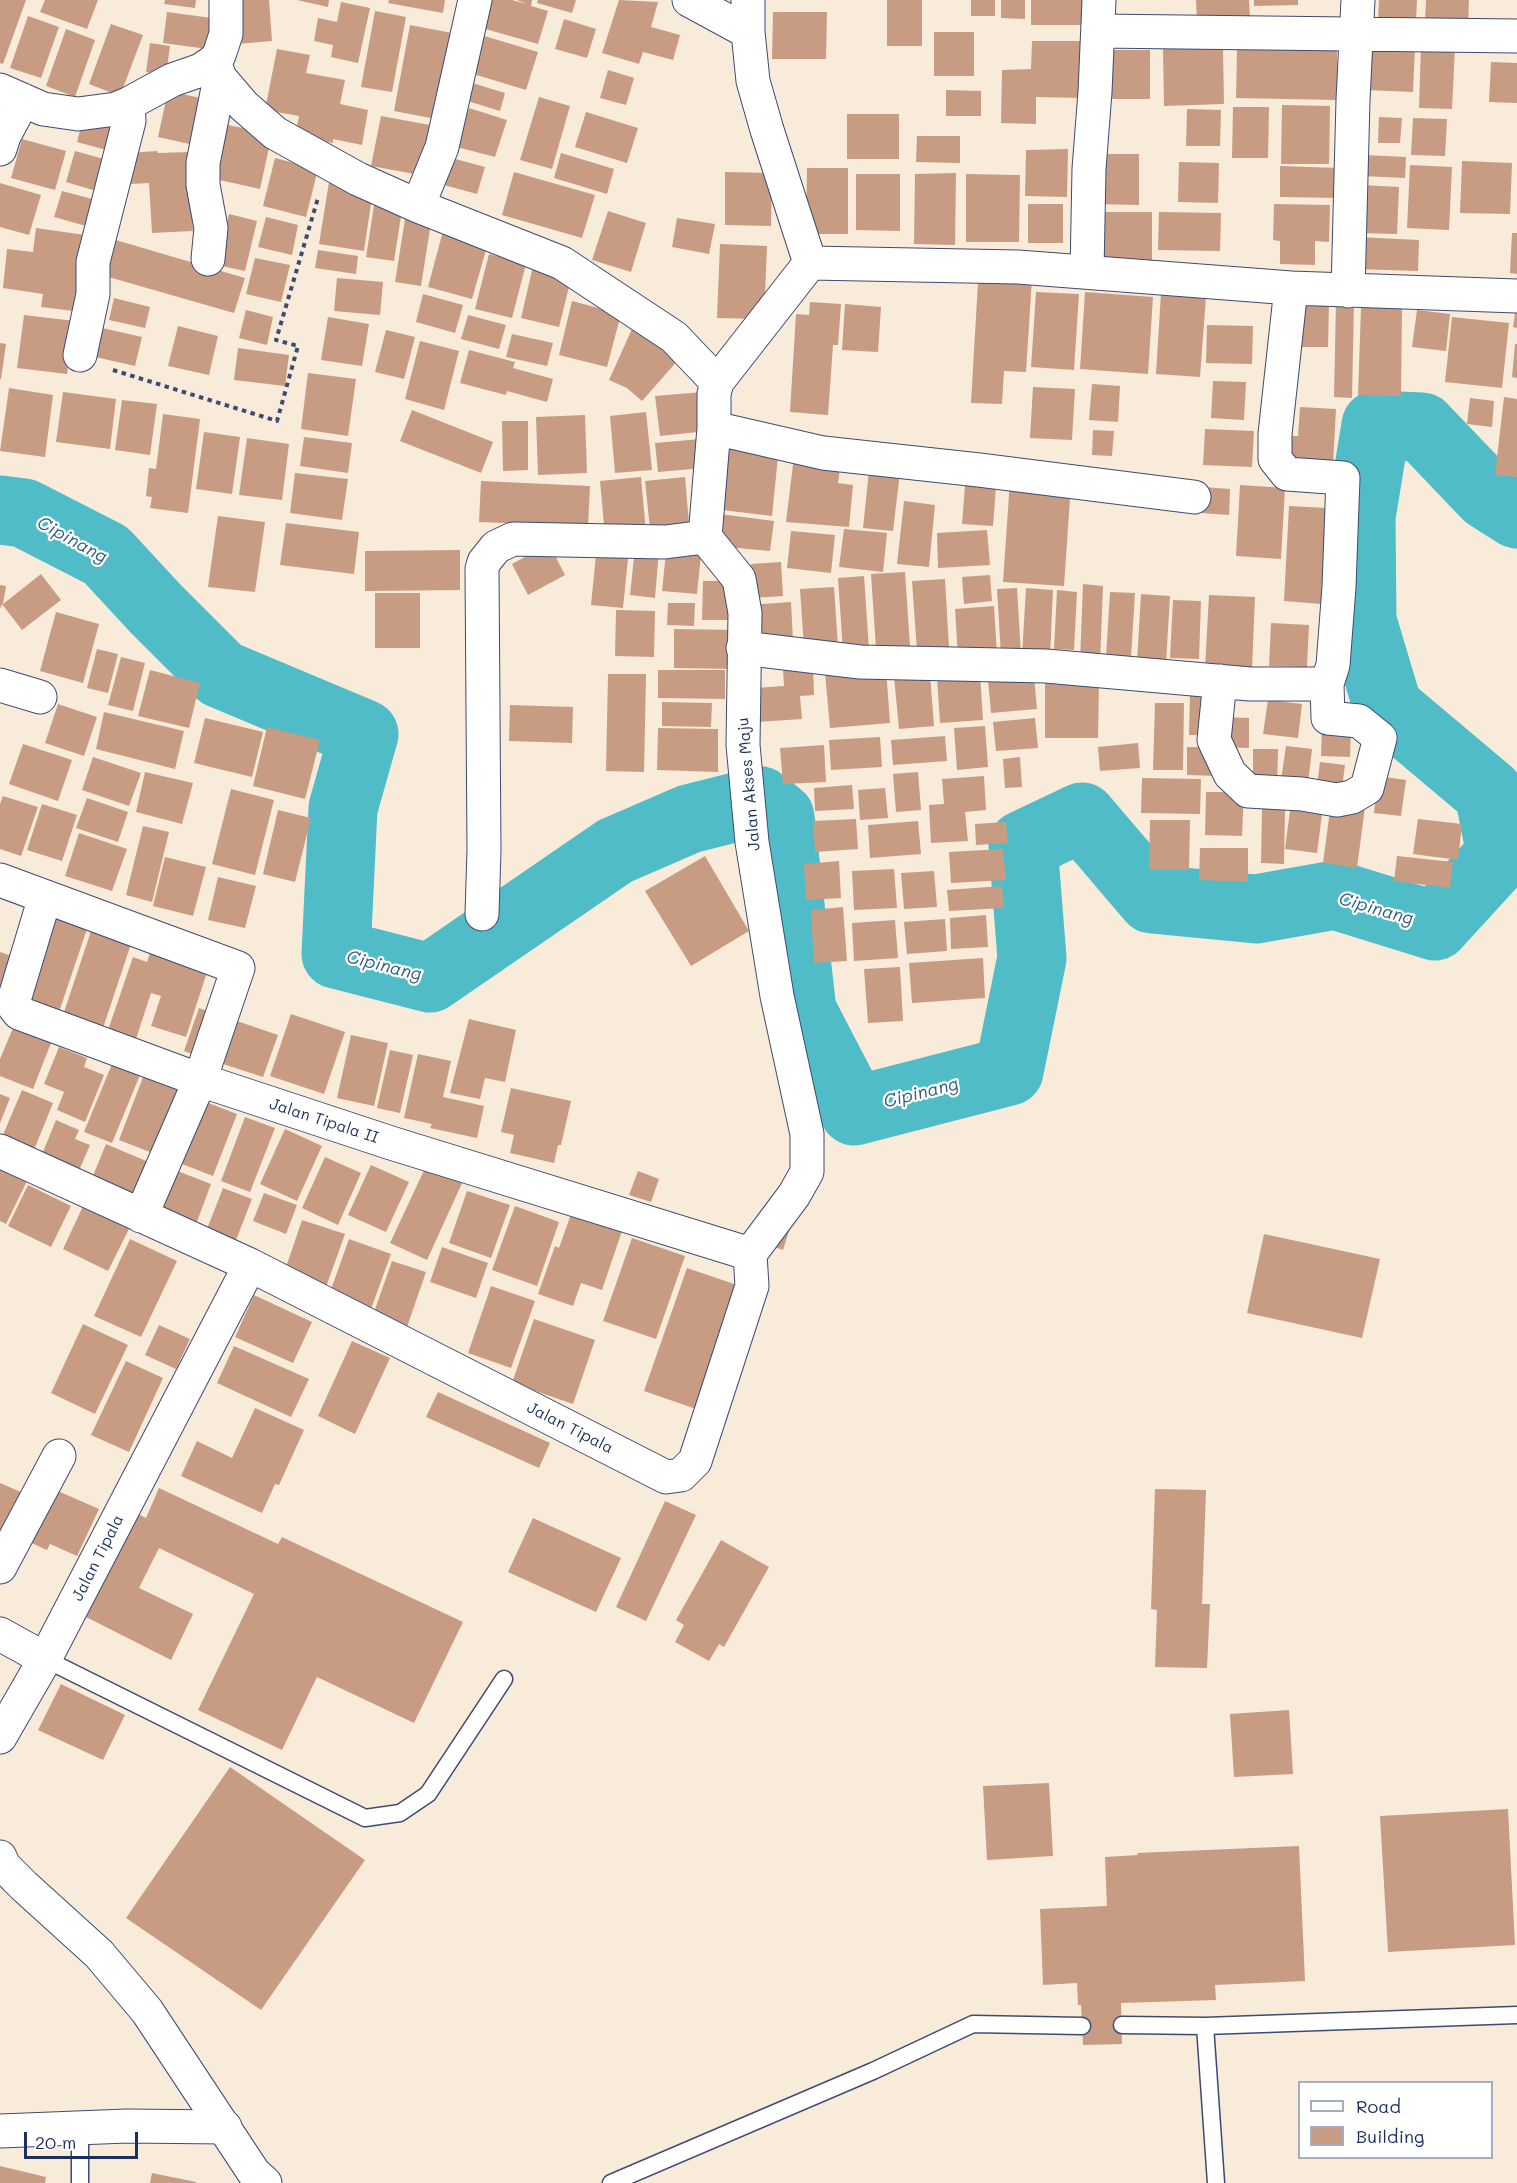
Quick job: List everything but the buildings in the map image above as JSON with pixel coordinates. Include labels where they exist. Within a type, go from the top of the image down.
[{"type":"street","points":[[208,259],[211,228],[203,184],[203,163],[219,55],[226,34],[226,0]]},
{"type":"street","points":[[418,206],[442,147],[475,0]]},
{"type":"street","points":[[689,0],[748,32]]},
{"type":"street","points":[[748,0],[748,32],[753,81],[766,130],[810,263]]},
{"type":"street","points":[[1348,291],[1358,0]]},
{"type":"street","points":[[1087,272],[1089,169],[1099,16],[1356,35],[1517,36]]},
{"type":"street","points":[[0,148],[11,95],[43,109],[78,114],[116,109],[172,80],[201,70],[217,70]]},
{"type":"street","points":[[217,70],[244,106],[275,133],[358,179],[418,206],[562,263],[674,337],[717,382]]},
{"type":"street","points":[[80,355],[93,294],[93,262],[129,121],[128,104]]},
{"type":"street","points":[[810,263],[1018,267],[1291,288],[1517,296]]},
{"type":"street","points":[[482,914],[484,850],[482,569],[484,562],[495,547],[513,539],[664,542],[705,537],[714,428],[714,394],[717,382],[810,263]]},
{"type":"street","points":[[1220,681],[1214,740],[1220,748],[1230,774],[1248,791],[1336,800],[1352,797],[1367,788],[1380,738],[1359,721],[1328,718],[1327,684],[1333,664],[1339,587],[1343,478],[1287,474],[1275,459],[1275,434],[1291,288]]},
{"type":"street","points":[[714,428],[824,453],[1194,497]]},
{"type":"street","name":"Jalan Akses Maju","points":[[705,537],[739,579],[745,613],[743,745],[750,820],[777,996],[807,1134],[807,1172],[794,1195],[750,1254]]},
{"type":"street","points":[[743,648],[860,662],[1046,666],[1250,684],[1327,684]]},
{"type":"street","points":[[0,685],[40,697]]},
{"type":"street","points":[[0,880],[238,968],[200,1080],[141,1216]]},
{"type":"street","name":"Jalan Tipala II","points":[[45,897],[16,993],[14,1003],[16,1011],[200,1080],[391,1143],[750,1254]]},
{"type":"street","name":"Jalan Tipala","points":[[0,1151],[250,1265],[666,1477],[681,1475],[695,1461],[752,1286],[750,1254]]},
{"type":"street","name":"Jalan Tipala","points":[[0,1737],[45,1659],[250,1265]]},
{"type":"street","points":[[0,1567],[59,1456]]},
{"type":"street","points":[[0,1634],[45,1659]]},
{"type":"street","points":[[0,1857],[4,1866],[24,1886],[106,1962],[147,2011],[254,2173],[265,2183]]},
{"type":"street","points":[[0,2131],[225,2127]]},
{"type":"lane","points":[[45,1659],[365,1818],[400,1813],[428,1794],[504,1679]]},
{"type":"lane","points":[[1122,2025],[1204,2026],[1517,2015]]},
{"type":"lane","points":[[611,2183],[873,2072],[974,2024],[1082,2026]]},
{"type":"lane","points":[[1204,2026],[1216,2183]]},
{"type":"lane","points":[[80,2128],[80,2183]]},
{"type":"path","points":[[80,355],[86,361],[149,383],[277,421],[298,346],[276,340],[329,163]]},
{"type":"waterway","name":"Cipinang","points":[[0,510],[24,513],[106,555],[221,674],[364,734],[343,808],[336,954],[430,978],[615,851],[689,819],[760,801],[780,817],[802,1011],[854,1111],[1009,1071],[1032,958],[1023,845],[1082,817],[1152,899],[1256,909],[1335,895],[1435,926],[1501,854],[1489,793],[1388,708],[1362,621],[1361,517],[1376,425],[1422,427],[1487,495],[1517,514]]}]
